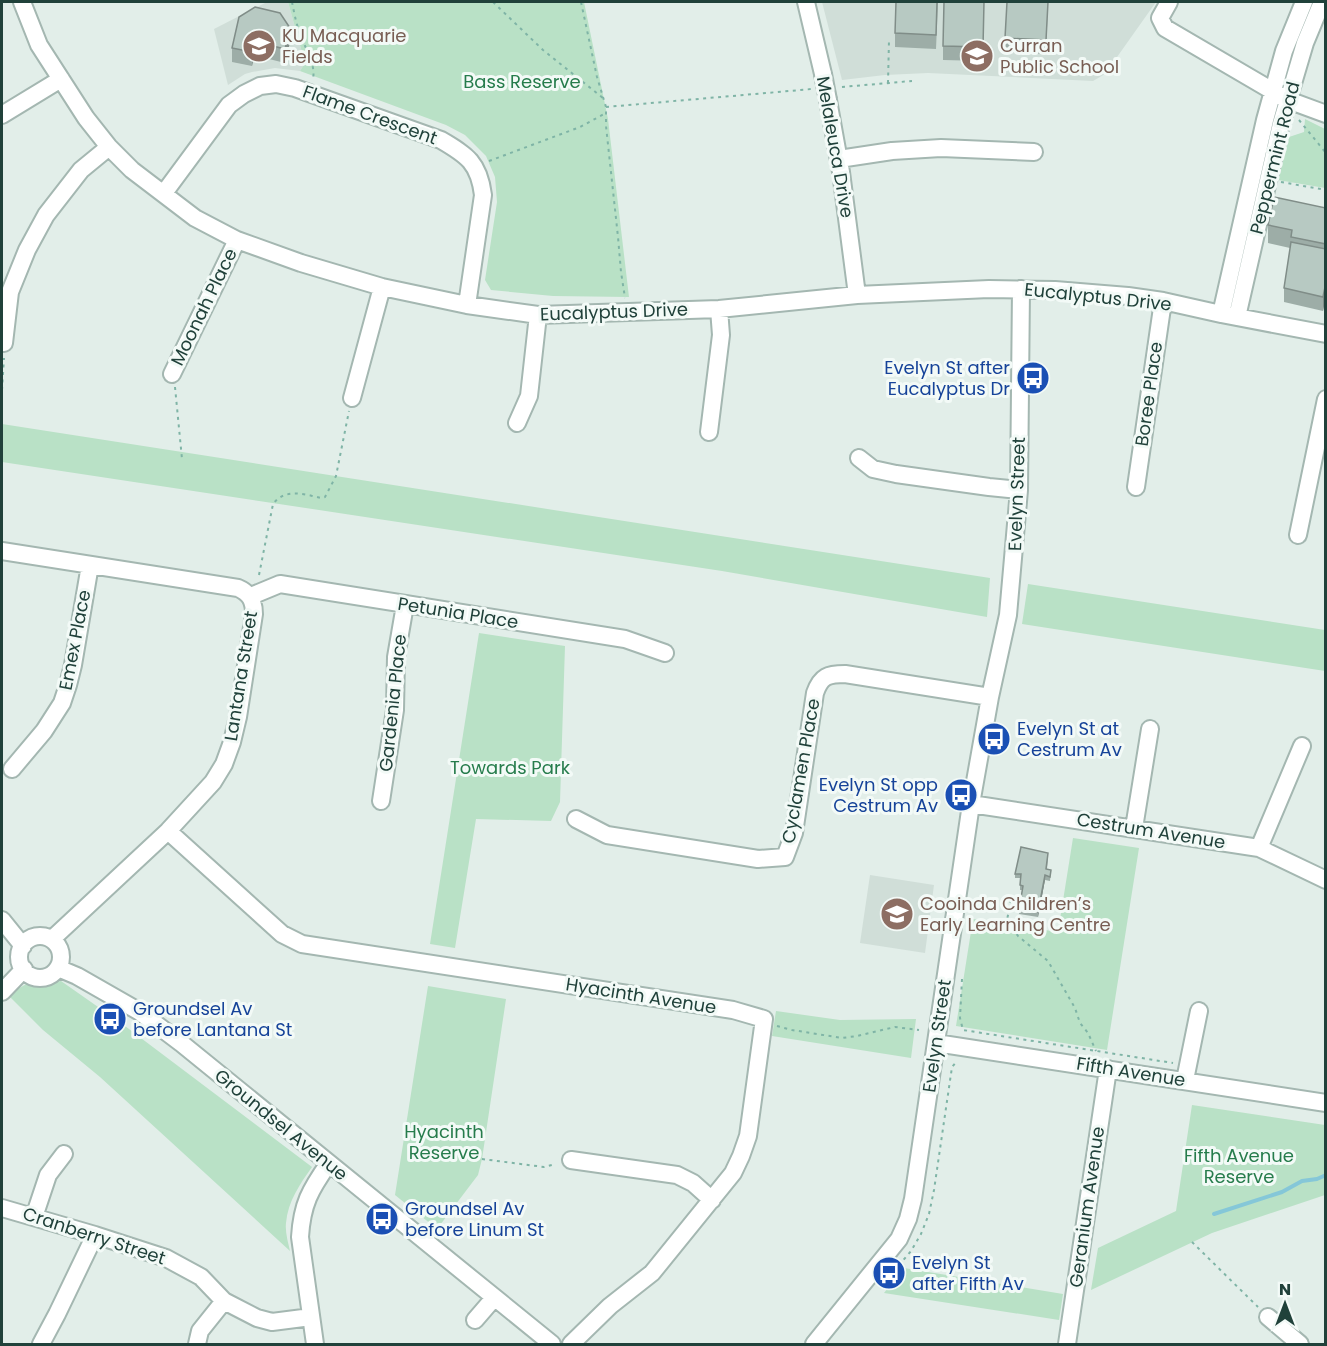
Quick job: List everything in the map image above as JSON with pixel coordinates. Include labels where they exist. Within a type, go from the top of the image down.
[{"type":"street","name":"Eucalyptus Drive","points":[[22,2],[39,45],[86,118],[132,170],[195,218],[237,240],[301,263],[382,287],[467,305],[538,315],[719,309],[857,295],[1016,288],[1082,291],[1163,301],[1326,334]]},
{"type":"street","name":"Melaleuca Drive","points":[[806,2],[839,159],[857,295]]},
{"type":"street","points":[[1169,2],[1160,18],[1165,28],[1288,100],[1326,114]]},
{"type":"street","name":"Peppermint Road","points":[[1229,315],[1262,131],[1284,51],[1304,2]]},
{"type":"street","name":"Peppermint Road","points":[[1229,315],[1288,100],[1305,43],[1322,2]]},
{"type":"street","points":[[2,115],[61,79]]},
{"type":"street","name":"Flame Crescent","points":[[164,193],[229,105],[260,86],[276,84],[296,88],[441,140],[461,151],[474,165],[481,180],[483,195],[467,305]]},
{"type":"street","points":[[4,344],[10,292],[32,241],[46,215],[81,170],[110,147]]},
{"type":"street","points":[[839,159],[892,151],[941,148],[1034,152]]},
{"type":"street","name":"Moonah Place","points":[[172,374],[237,240]]},
{"type":"street","points":[[352,398],[382,287]]},
{"type":"street","name":"Evelyn Street","points":[[814,1344],[899,1239],[908,1219],[913,1199],[971,804],[990,697],[1014,490],[1012,330],[1016,288]]},
{"type":"street","name":"Boree Place","points":[[1136,486],[1163,301]]},
{"type":"street","points":[[710,432],[721,335],[719,309]]},
{"type":"street","points":[[517,423],[529,396],[538,315]]},
{"type":"street","points":[[1299,535],[1326,399]]},
{"type":"street","points":[[859,458],[873,469],[896,474],[1014,490]]},
{"type":"street","name":"Lantana Street","points":[[2,551],[238,588],[254,595],[254,614],[238,717],[224,764],[213,782],[168,831],[52,939]]},
{"type":"street","name":"Emex Place","points":[[12,769],[44,731],[62,703],[73,665],[90,565]]},
{"type":"street","name":"Petunia Place","points":[[254,595],[280,585],[624,639],[665,653]]},
{"type":"street","name":"Gardenia Place","points":[[381,801],[395,710],[396,657],[405,605]]},
{"type":"street","name":"Cyclamen Place","points":[[576,819],[607,835],[758,859],[784,857],[794,833],[815,693],[818,684],[824,678],[833,674],[845,674],[990,697]]},
{"type":"street","points":[[1134,828],[1150,729]]},
{"type":"street","points":[[1258,848],[1302,746]]},
{"type":"street","name":"Cestrum Avenue","points":[[971,804],[1258,848],[1326,880]]},
{"type":"street","name":"Hyacinth Avenue","points":[[168,831],[282,934],[302,944],[733,1010],[764,1019]]},
{"type":"street","points":[[2,920],[23,946]]},
{"type":"street","points":[[44,936],[52,939],[61,952],[58,968],[52,974],[41,977],[33,976],[24,969],[20,957],[23,946],[36,937],[44,936]]},
{"type":"street","name":"Groundsel Avenue","points":[[58,968],[77,976],[140,1012],[181,1043],[552,1344]]},
{"type":"street","points":[[2,992],[24,969]]},
{"type":"street","points":[[1187,1073],[1199,1011]]},
{"type":"street","points":[[571,1344],[610,1306],[652,1273],[733,1173],[748,1136],[764,1019]]},
{"type":"street","name":"Fifth Avenue","points":[[936,1042],[1108,1069],[1187,1073],[1326,1103]]},
{"type":"street","name":"Geranium Avenue","points":[[1067,1344],[1108,1069]]},
{"type":"street","points":[[34,1217],[48,1175],[64,1154]]},
{"type":"street","points":[[571,1160],[677,1175],[693,1183],[712,1200]]},
{"type":"street","points":[[315,1344],[300,1237],[301,1223],[308,1196],[329,1163]]},
{"type":"street","name":"Cranberry Street","points":[[2,1208],[166,1258],[201,1277],[224,1301],[257,1318],[273,1322],[311,1317]]},
{"type":"street","points":[[41,1344],[95,1235]]},
{"type":"street","points":[[475,1320],[494,1298]]},
{"type":"street","points":[[196,1344],[200,1331],[224,1301]]},
{"type":"street","points":[[1268,1317],[1300,1344]]},
{"type":"path","points":[[292,2],[314,73],[313,80]]},
{"type":"path","points":[[493,2],[543,50],[603,98]]},
{"type":"path","points":[[581,2],[606,107],[621,272],[626,300]]},
{"type":"path","points":[[888,83],[889,40]]},
{"type":"path","points":[[842,87],[912,81]]},
{"type":"path","points":[[606,107],[823,87]]},
{"type":"path","points":[[485,163],[580,127],[606,113]]},
{"type":"path","points":[[1296,117],[1326,153]]},
{"type":"path","points":[[1276,181],[1326,190]]},
{"type":"path","points":[[2,390],[4,344]]},
{"type":"path","points":[[172,374],[182,459]]},
{"type":"path","points":[[254,595],[273,504],[281,496],[294,493],[325,497],[336,476],[352,398]]},
{"type":"path","points":[[1011,900],[1007,920],[1018,936],[1048,961],[1096,1051]]},
{"type":"path","points":[[962,978],[960,1018],[963,1030],[1096,1051],[1187,1073]]},
{"type":"path","points":[[764,1019],[779,1027],[842,1038],[895,1027],[919,1030]]},
{"type":"path","points":[[482,1159],[544,1167],[571,1160]]},
{"type":"path","points":[[1192,1242],[1268,1317]]},
{"type":"shaded area","name":"KU Macquarie Fields","points":[[267,2],[288,2],[305,63],[300,71],[275,68],[252,72],[228,85],[214,29]]},
{"type":"shaded area","name":"Curran Public School","points":[[822,2],[1156,2],[1105,74],[1093,81],[928,73],[842,80]]},
{"type":"shaded area","name":"Cooinda Children’s Early Learning Centre","points":[[870,875],[934,885],[925,953],[860,943]]},
{"type":"green space","name":"Bass Reserve","points":[[288,2],[584,2],[608,119],[629,297],[553,296],[491,290],[485,280],[497,202],[495,177],[486,156],[465,135],[446,125],[300,71],[305,63]]},
{"type":"green space","points":[[1305,119],[1325,129],[1325,188],[1278,180],[1289,137],[1304,132]]},
{"type":"green space","points":[[2,424],[990,578],[987,617],[722,571],[2,462]]},
{"type":"green space","points":[[1028,584],[1325,630],[1325,671],[1022,624]]},
{"type":"green space","name":"Towards Park","points":[[479,633],[565,646],[560,802],[551,821],[476,819],[455,948],[430,944]]},
{"type":"green space","points":[[1073,838],[1139,848],[1107,1050],[956,1026],[973,919],[1058,932]]},
{"type":"green space","points":[[61,981],[121,1023],[312,1167],[289,1207],[286,1230],[290,1251],[100,1077],[43,1030],[10,997],[11,993],[28,983]]},
{"type":"green space","name":"Hyacinth Reserve","points":[[428,986],[506,999],[478,1175],[437,1229],[395,1195]]},
{"type":"green space","points":[[776,1011],[840,1020],[916,1019],[911,1058],[772,1036]]},
{"type":"green space","name":"Fifth Avenue Reserve","points":[[1192,1105],[1325,1125],[1325,1195],[1212,1233],[1091,1290],[1098,1248],[1176,1211]]},
{"type":"green space","points":[[904,1268],[1063,1294],[1059,1320],[884,1293]]},
{"type":"building","points":[[896,2],[937,2],[936,35],[895,33]]},
{"type":"building","points":[[944,2],[984,2],[983,47],[943,46]]},
{"type":"building","points":[[1007,2],[1048,2],[1046,40],[1005,38]]},
{"type":"building","points":[[255,7],[280,13],[290,28],[285,49],[265,44],[260,38],[254,42],[252,52],[232,48],[239,17]]},
{"type":"building","points":[[1274,197],[1326,208],[1326,244],[1291,237],[1292,230],[1268,225]]},
{"type":"building","points":[[1291,242],[1326,249],[1326,282],[1323,297],[1284,288]]},
{"type":"building","points":[[1021,847],[1048,853],[1046,869],[1051,870],[1050,877],[1045,875],[1038,912],[1019,910],[1023,886],[1020,885],[1021,874],[1015,874]]},
{"type":"waterway","points":[[1214,1214],[1282,1192],[1302,1181],[1326,1175]]},
{"type":"place","name":"KU Macquarie Fields","points":[[259,46]]},
{"type":"place","name":"Curran Public School","points":[[977,56]]},
{"type":"place","name":"Evelyn St after Eucalyptus Dr","points":[[1033,378]]},
{"type":"place","name":"Evelyn St at Cestrum Av","points":[[994,739]]},
{"type":"place","name":"Evelyn St opp Cestrum Av","points":[[961,795]]},
{"type":"place","name":"Cooinda Children’s Early Learning Centre","points":[[897,914]]},
{"type":"place","name":"Groundsel Av before Lantana St","points":[[110,1019]]},
{"type":"place","name":"Groundsel Av before Linum St","points":[[382,1219]]},
{"type":"place","name":"Evelyn St after Fifth Av","points":[[889,1273]]}]
